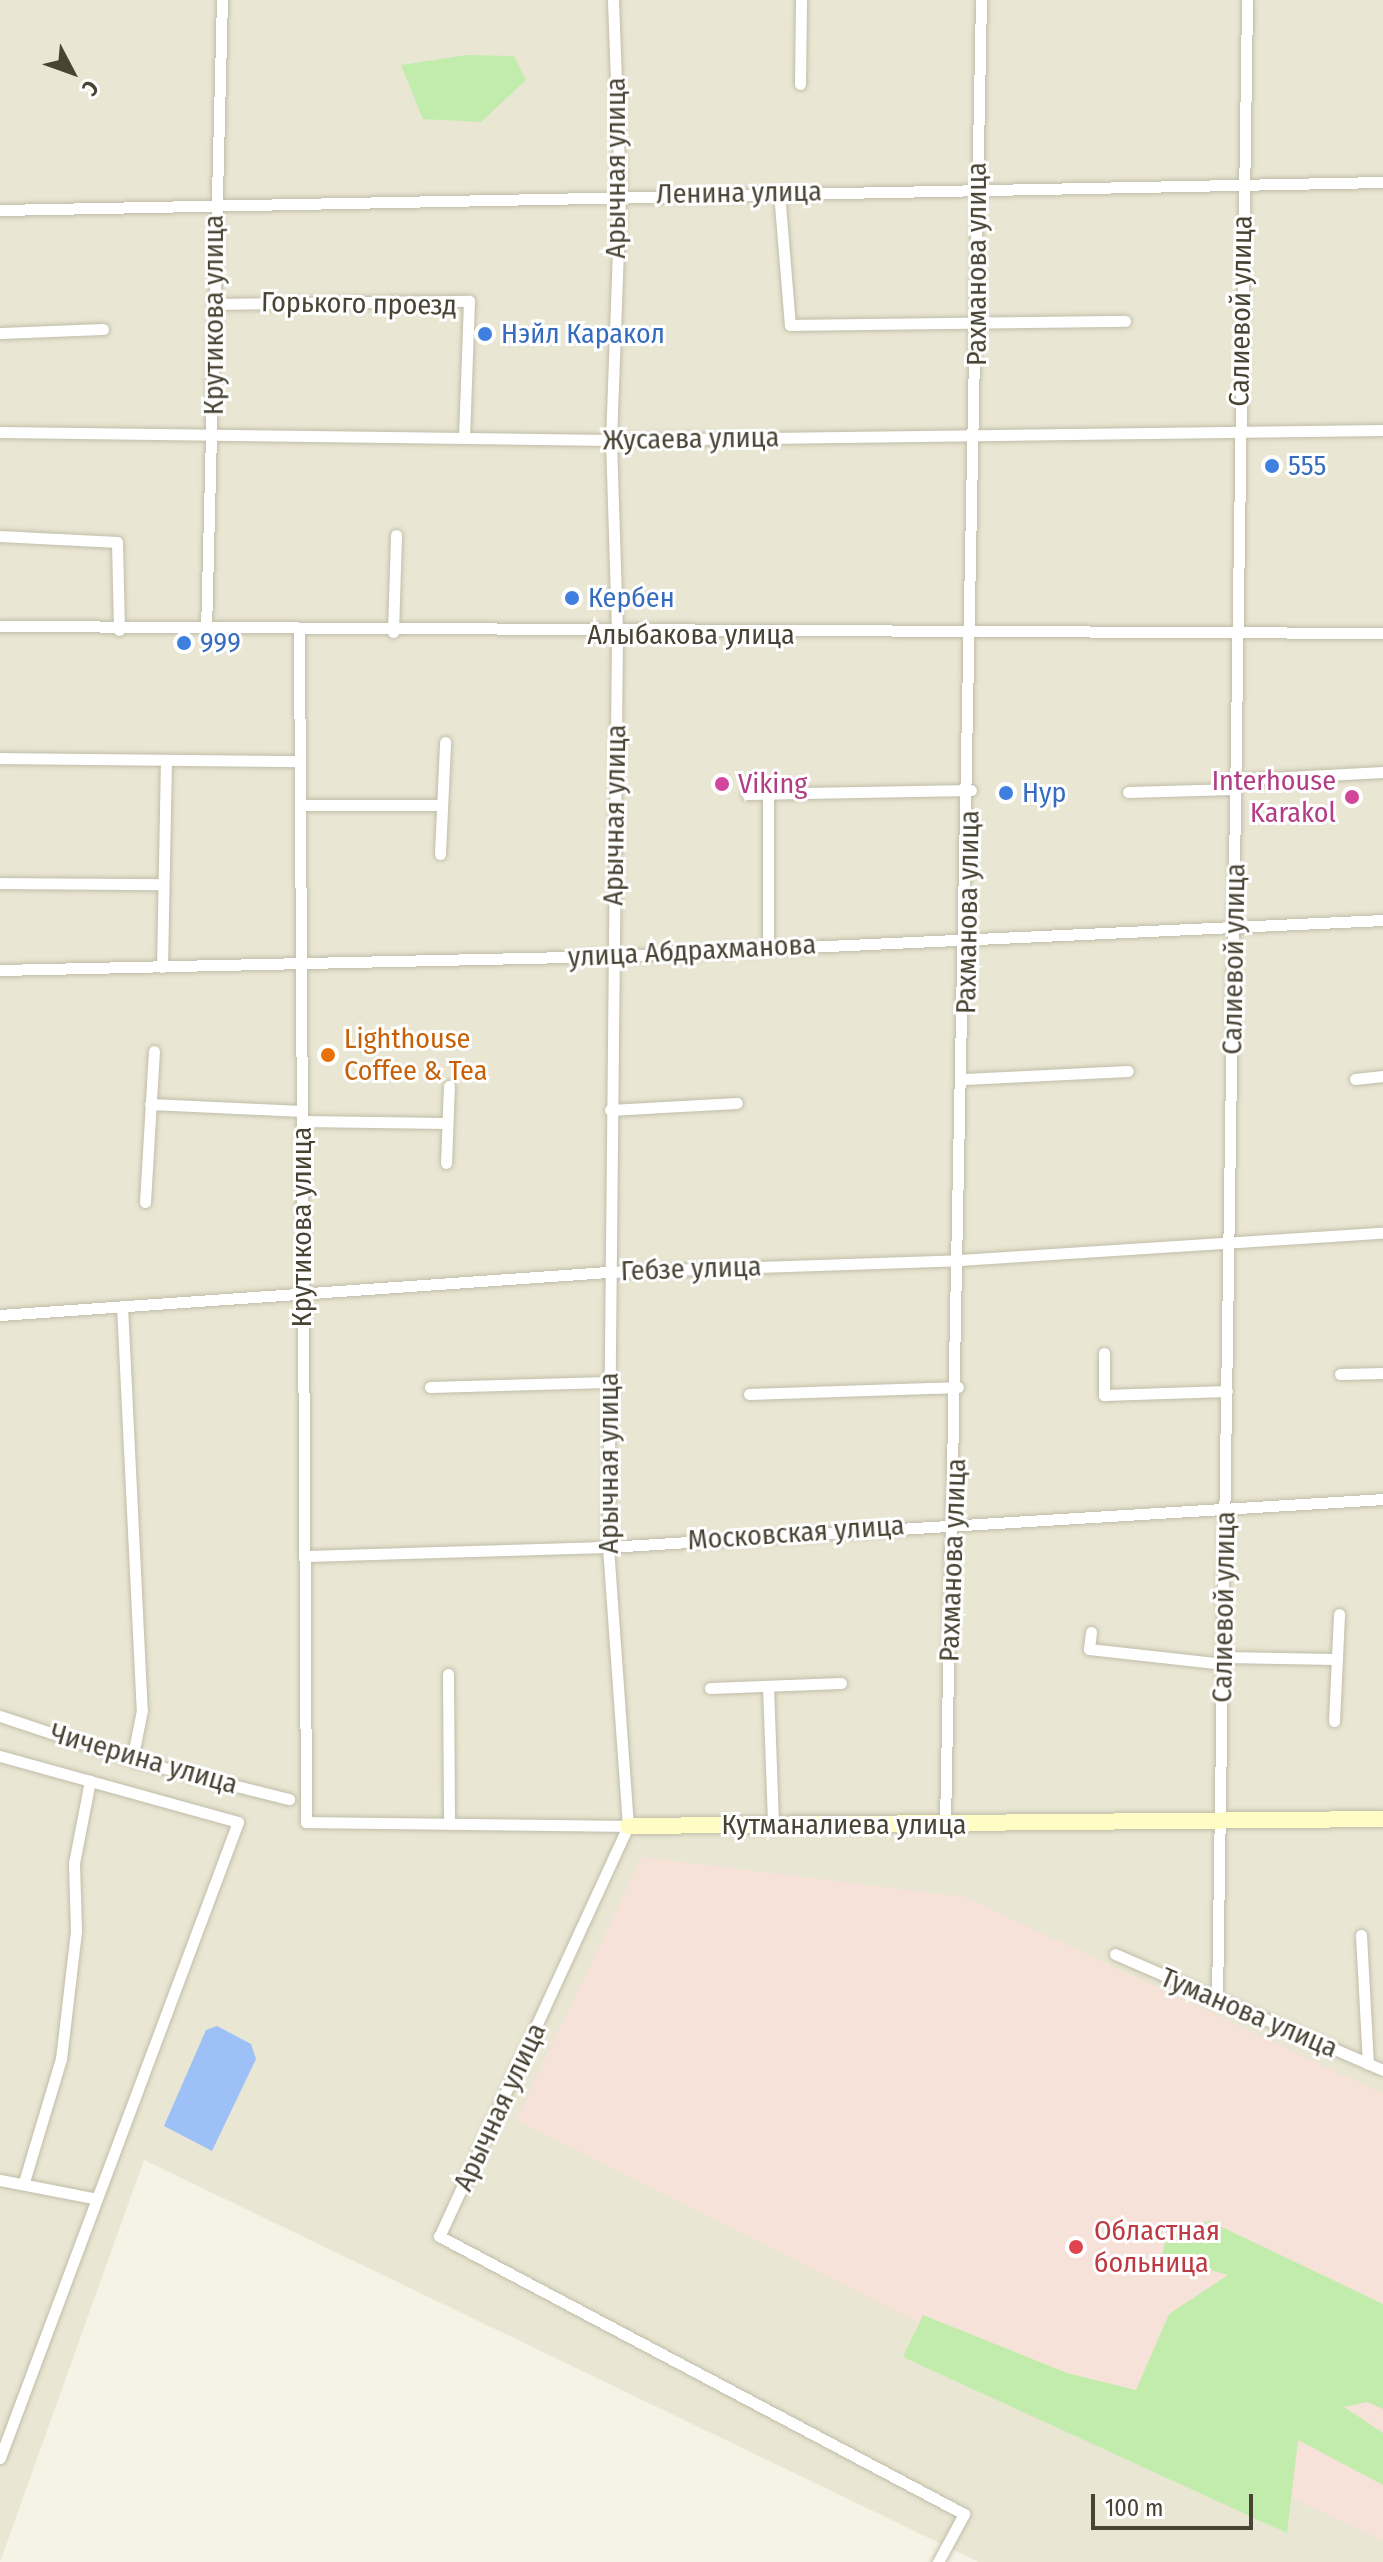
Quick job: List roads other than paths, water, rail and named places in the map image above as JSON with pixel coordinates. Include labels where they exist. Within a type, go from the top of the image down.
[{"type":"street","name":"Крутикова улица","points":[[206,631],[222,0]]},
{"type":"street","name":"Арычная улица","points":[[613,0],[620,195],[611,440],[617,634],[608,1272],[608,1547],[628,1826],[439,2236],[964,2514],[938,2562]]},
{"type":"street","points":[[800,84],[801,0]]},
{"type":"street","name":"Рахманова улица","points":[[945,1824],[971,790],[981,0]]},
{"type":"street","name":"Салиевой улица","points":[[1217,2001],[1237,926],[1234,784],[1247,0]]},
{"type":"street","name":"Ленина улица","points":[[0,210],[620,195],[1383,182]]},
{"type":"street","points":[[779,192],[790,325],[1125,321]]},
{"type":"street","name":"Горького проезд","points":[[214,304],[469,301],[464,437]]},
{"type":"street","points":[[0,333],[103,329]]},
{"type":"street","name":"Жусаева улица","points":[[0,432],[213,432],[611,440],[1383,430]]},
{"type":"street","points":[[393,632],[396,535]]},
{"type":"street","points":[[0,536],[117,542],[119,630]]},
{"type":"street","name":"Алыбакова улица","points":[[0,626],[206,631],[973,636],[1383,633]]},
{"type":"street","name":"Крутикова улица","points":[[299,631],[306,1822]]},
{"type":"street","points":[[440,854],[445,742]]},
{"type":"street","points":[[0,758],[300,761]]},
{"type":"street","points":[[162,967],[160,884],[166,761]]},
{"type":"street","points":[[1128,792],[1383,772]]},
{"type":"street","points":[[747,794],[971,790]]},
{"type":"street","points":[[768,794],[768,945]]},
{"type":"street","points":[[300,805],[441,805]]},
{"type":"street","points":[[0,883],[160,884]]},
{"type":"street","name":"улица Абдрахманова","points":[[0,970],[614,956],[768,945],[1383,920]]},
{"type":"street","points":[[145,1202],[154,1051]]},
{"type":"street","points":[[964,1079],[1128,1071]]},
{"type":"street","points":[[1355,1079],[1383,1076]]},
{"type":"street","points":[[446,1163],[449,1086]]},
{"type":"street","points":[[610,1110],[737,1103]]},
{"type":"street","points":[[150,1104],[446,1123]]},
{"type":"street","name":"Гебзе улица","points":[[0,1315],[608,1272],[961,1260],[1383,1233]]},
{"type":"street","points":[[122,1306],[142,1710],[132,1760]]},
{"type":"street","points":[[1104,1353],[1104,1395],[1227,1391]]},
{"type":"street","points":[[1340,1374],[1383,1373]]},
{"type":"street","points":[[430,1387],[608,1382]]},
{"type":"street","points":[[749,1394],[958,1387]]},
{"type":"street","name":"Московская улица","points":[[304,1556],[608,1547],[954,1521],[1226,1511],[1383,1499]]},
{"type":"street","points":[[1334,1721],[1339,1614]]},
{"type":"street","points":[[1091,1632],[1089,1649],[1224,1661],[1335,1659]]},
{"type":"street","points":[[448,1674],[449,1824]]},
{"type":"street","points":[[710,1688],[841,1683]]},
{"type":"street","points":[[768,1686],[773,1825]]},
{"type":"street","name":"Чичерина улица","points":[[0,1716],[132,1760],[289,1799]]},
{"type":"street","points":[[0,1756],[238,1822],[93,2198],[0,2458]]},
{"type":"street","points":[[24,2182],[61,2059],[76,1931],[74,1863],[90,1781]]},
{"type":"street","name":"Кутманалиева улица","points":[[306,1822],[628,1826],[1383,1819]]},
{"type":"street","points":[[1361,1935],[1368,2064]]},
{"type":"street","name":"Туманова улица","points":[[1115,1954],[1217,2001],[1383,2070]]},
{"type":"street","points":[[0,2180],[24,2182],[93,2198]]},
{"type":"water","points":[[217,2026],[251,2044],[256,2059],[212,2151],[164,2126],[206,2030]]},
{"type":"place","name":"Нэйл Каракол","points":[[485,334]]},
{"type":"place","name":"555","points":[[1272,466]]},
{"type":"place","name":"Кербен","points":[[572,598]]},
{"type":"place","name":"999","points":[[184,643]]},
{"type":"place","name":"Viking","points":[[722,784]]},
{"type":"place","name":"Нур","points":[[1006,793]]},
{"type":"place","name":"Interhouse Karakol","points":[[1352,797]]},
{"type":"place","name":"Lighthouse Coffee & Tea","points":[[328,1055]]},
{"type":"place","name":"Областная больница","points":[[1076,2247]]}]
